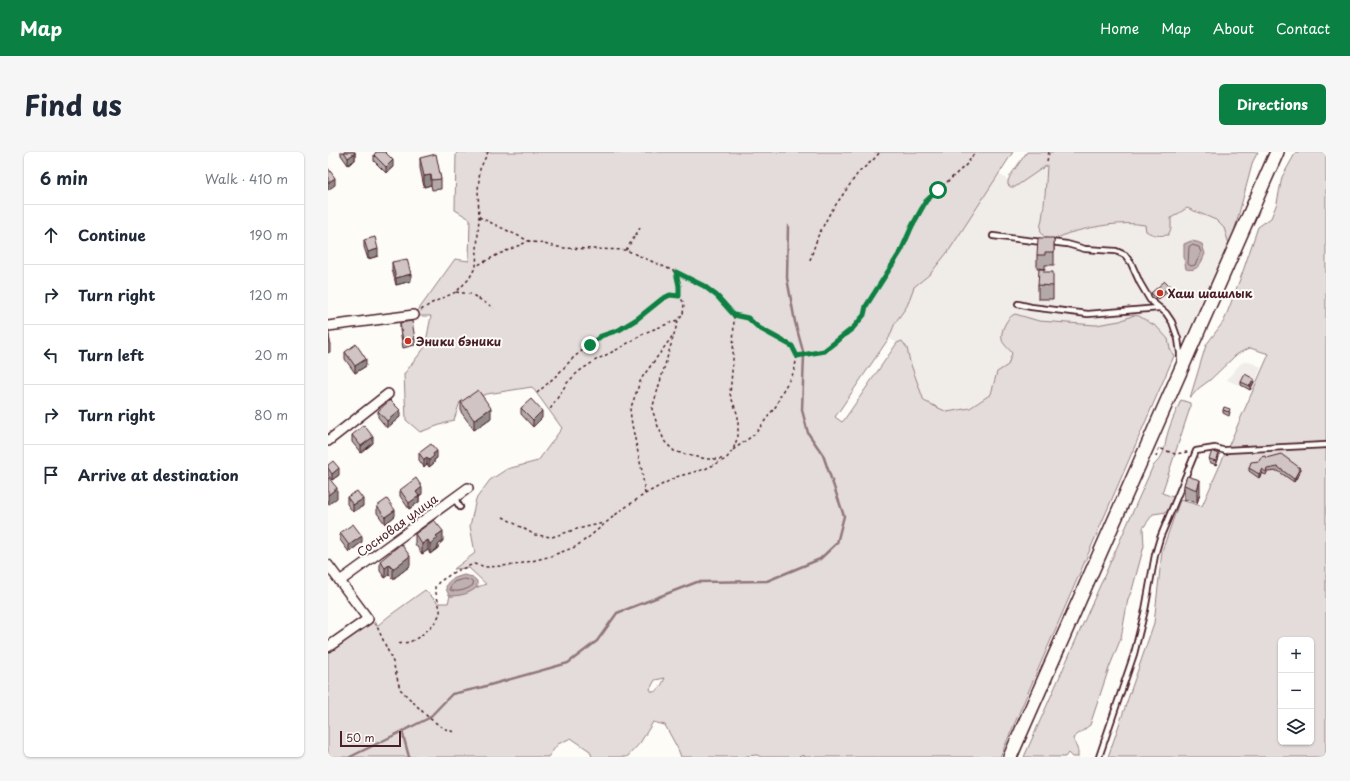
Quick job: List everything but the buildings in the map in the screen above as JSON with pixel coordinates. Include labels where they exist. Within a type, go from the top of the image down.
[{"type":"main road","points":[[1010,757],[1277,152]]},
{"type":"street","points":[[328,326],[414,315]]},
{"type":"street","points":[[328,441],[388,394]]},
{"type":"street","name":"Сосновая улица","points":[[340,581],[468,488]]},
{"type":"street","points":[[328,565],[371,620],[328,647]]},
{"type":"lane","points":[[993,236],[1067,244],[1085,249],[1116,251],[1125,256],[1131,263],[1150,300],[1166,313],[1176,331],[1180,353],[1179,373]]},
{"type":"lane","points":[[1018,304],[1088,314],[1159,308]]},
{"type":"lane","points":[[1099,757],[1134,654],[1160,538],[1196,451],[1215,448],[1226,451],[1326,445]]},
{"type":"lane","points":[[454,498],[460,507]]},
{"type":"path","points":[[414,315],[432,303],[456,292],[469,279],[476,266],[480,169],[488,152]]},
{"type":"path","points":[[810,260],[818,236],[830,213],[858,173],[873,160],[879,152]]},
{"type":"path","points":[[797,356],[824,351],[853,328],[864,315],[866,306],[901,251],[912,226],[926,201],[967,164],[974,152]]},
{"type":"path","points":[[1047,161],[1049,152]]},
{"type":"path","points":[[399,644],[408,643],[419,638],[437,620],[440,608],[435,587],[439,582],[454,572],[474,564],[487,567],[515,565],[548,557],[575,547],[644,494],[676,478],[705,469],[726,459],[733,450],[755,434],[776,406],[782,392],[794,372],[797,356],[792,346],[759,328],[748,318],[734,315],[717,296],[704,286],[626,250],[563,248],[529,241],[484,218],[479,217]]},
{"type":"path","points":[[626,250],[640,228]]},
{"type":"path","points":[[476,266],[529,241]]},
{"type":"path","points":[[549,411],[567,383],[578,372],[644,333],[678,320],[683,315],[684,303],[679,296],[679,286],[676,272]]},
{"type":"path","points":[[456,292],[470,294],[494,308]]},
{"type":"path","points":[[536,393],[558,374],[574,357],[601,336],[619,330],[637,319],[662,299],[670,295],[679,296]]},
{"type":"path","points":[[733,450],[738,436],[738,416],[730,394],[734,315]]},
{"type":"path","points":[[678,320],[652,409],[657,424],[665,442],[674,451],[707,459],[726,459]]},
{"type":"path","points":[[644,494],[642,471],[630,410],[640,379],[675,333]]},
{"type":"path","points":[[1156,457],[1160,448],[1175,454],[1196,451]]},
{"type":"path","points":[[503,517],[535,536],[552,537],[577,529],[606,523]]},
{"type":"path","points":[[371,620],[393,662],[400,689],[429,718],[443,728],[454,732]]},
{"type":"shaded area","points":[[458,152],[1013,152],[950,249],[930,274],[914,287],[907,306],[895,323],[889,338],[835,417],[842,422],[844,420],[897,343],[902,341],[907,348],[910,362],[924,401],[947,412],[970,408],[991,394],[997,372],[1008,365],[1012,353],[1002,340],[1002,333],[1009,318],[1015,314],[1039,321],[1096,325],[1120,321],[1134,315],[1139,316],[1157,327],[1168,339],[1170,349],[1174,356],[1000,757],[804,757],[804,755],[798,757],[761,757],[757,755],[745,757],[681,757],[665,725],[653,722],[640,743],[627,757],[592,757],[590,751],[571,738],[558,744],[548,757],[328,757],[328,642],[364,616],[377,626],[425,590],[438,603],[448,603],[450,596],[464,593],[486,584],[469,568],[454,569],[475,553],[470,526],[476,499],[490,480],[507,469],[538,461],[562,428],[532,387],[487,394],[460,402],[454,420],[420,432],[406,420],[404,374],[425,347],[431,316],[414,316],[455,259],[469,261],[470,219],[455,210],[456,154]],"holes":[[[665,678],[658,689],[652,692],[650,689],[655,680]]]},
{"type":"shaded area","points":[[1027,152],[1258,152],[1253,161],[1230,247],[1224,228],[1216,220],[1187,208],[1171,218],[1171,229],[1168,235],[1154,235],[1149,233],[1146,231],[1145,225],[1127,224],[1091,228],[1053,239],[1045,237],[1040,229],[1045,199],[1047,165],[1015,187],[1008,185],[1010,176]]},
{"type":"shaded area","points":[[1296,152],[1326,152],[1326,757],[1108,757],[1154,623],[1162,551],[1180,500],[1202,506],[1269,354],[1250,348],[1243,351],[1236,355],[1190,398],[1206,345],[1224,321],[1258,227],[1271,218],[1277,203],[1282,177]]},
{"type":"shaded area","points":[[1047,164],[1041,228],[1042,234],[1046,238],[1096,227],[1123,224],[1146,225],[1147,231],[1151,235],[1162,237],[1168,236],[1171,229],[1171,218],[1187,209],[1217,220],[1224,228],[1231,248],[1174,356],[1170,349],[1168,339],[1157,327],[1139,316],[1134,315],[1120,321],[1096,325],[1039,321],[1014,314],[1010,317],[1002,330],[1002,340],[1012,353],[1008,365],[997,372],[991,394],[970,408],[947,412],[924,401],[910,362],[907,348],[902,341],[897,343],[889,338],[895,323],[907,306],[914,287],[930,274],[950,249],[999,174],[1008,180],[1008,185],[1015,187]]},
{"type":"shaded area","points":[[1247,361],[1261,367],[1252,391],[1227,380],[1240,364]]},
{"type":"shaded area","points":[[1181,400],[1190,403],[1190,408],[1162,493],[1176,498],[1167,512],[1153,514],[1143,528],[1144,546],[1132,590],[1128,599],[1121,638],[1109,668],[1090,725],[1073,738],[1078,751],[1078,757],[1072,757],[1068,753],[1065,757],[1024,757],[1153,466],[1163,453],[1170,425]]},
{"type":"water","points":[[1191,241],[1202,244],[1205,254],[1198,266],[1190,270],[1186,269],[1184,244]]},
{"type":"water","points":[[464,575],[473,577],[477,581],[477,587],[464,594],[450,596],[446,587],[449,581]]},
{"type":"waterway","points":[[350,757],[429,718],[452,694],[568,663],[597,641],[617,613],[697,582],[767,581],[820,559],[837,543],[844,516],[823,455],[808,433],[802,410],[804,355],[795,322],[787,278],[788,226]]},
{"type":"waterway","points":[[402,731],[409,757]]},
{"type":"place","name":"Хаш шашлык","points":[[1160,293]]},
{"type":"place","name":"Эники бэники","points":[[408,341]]},
{"type":"route","points":[[590,345],[601,336],[619,330],[637,319],[662,299],[670,295],[679,296],[679,286],[676,272],[704,286],[717,296],[734,315],[748,318],[759,328],[792,346],[797,356],[824,351],[853,328],[864,315],[866,306],[901,251],[912,226],[926,201],[938,190]]}]
